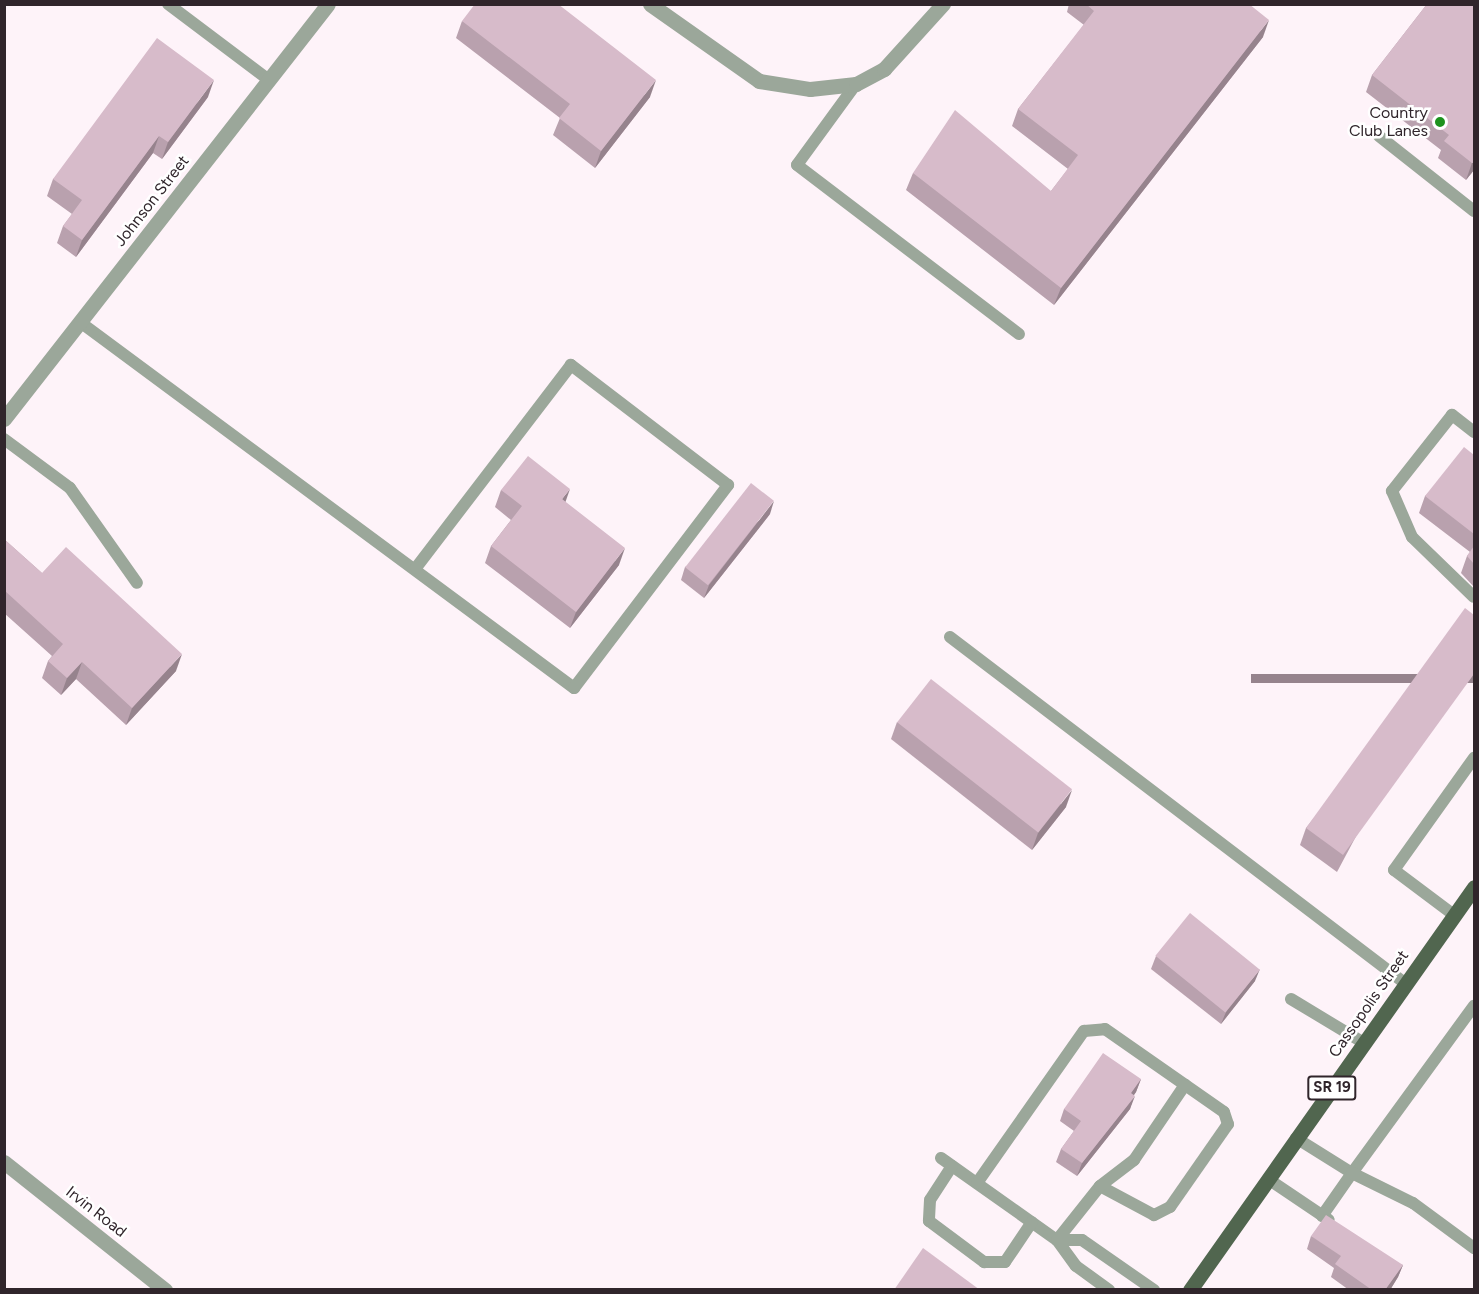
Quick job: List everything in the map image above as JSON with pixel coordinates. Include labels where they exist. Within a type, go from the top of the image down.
[{"type":"main road","name":"Cassopolis Street","points":[[1190,1290],[1474,886]]},
{"type":"street","name":"Johnson Street","points":[[4,420],[328,4]]},
{"type":"street","points":[[650,4],[759,81],[810,89],[856,84],[884,69],[943,4]]},
{"type":"street","name":"Irvin Road","points":[[4,1162],[165,1290]]},
{"type":"lane","points":[[168,4],[269,80]]},
{"type":"lane","points":[[856,84],[797,165],[1019,334]]},
{"type":"lane","points":[[1379,136],[1474,211]]},
{"type":"lane","points":[[80,322],[416,568],[574,688],[728,485],[571,365],[416,568]]},
{"type":"lane","points":[[1474,432],[1452,415],[1392,491],[1412,537],[1474,597]]},
{"type":"lane","points":[[4,439],[70,488],[137,583]]},
{"type":"lane","points":[[950,637],[1406,984]]},
{"type":"lane","points":[[1454,915],[1394,870],[1474,758]]},
{"type":"lane","points":[[1291,999],[1364,1043]]},
{"type":"lane","points":[[1322,1216],[1474,1006]]},
{"type":"lane","points":[[977,1183],[1084,1031],[1105,1029],[1224,1113],[1228,1124],[1170,1207],[1154,1215],[1100,1186]]},
{"type":"lane","points":[[1058,1240],[1100,1186],[1134,1160],[1185,1085]]},
{"type":"lane","points":[[1296,1138],[1352,1173],[1413,1203],[1474,1248]]},
{"type":"lane","points":[[941,1158],[1058,1240],[1076,1266],[1108,1290]]},
{"type":"lane","points":[[952,1166],[930,1200],[929,1221],[984,1262],[1005,1262],[1032,1222]]},
{"type":"lane","points":[[1268,1179],[1341,1229]]},
{"type":"lane","points":[[1058,1240],[1082,1240],[1154,1290]]},
{"type":"building","points":[[475,4],[558,4],[656,80],[601,151],[559,118],[570,104],[462,21]]},
{"type":"building","points":[[1086,4],[1249,4],[1269,20],[1061,288],[913,173],[955,110],[1051,191],[1078,155],[1018,109],[1094,11]]},
{"type":"building","name":"Country Club Lanes","points":[[1427,4],[1474,4],[1474,161],[1472,163],[1444,141],[1449,135],[1372,75]]},
{"type":"building","points":[[157,38],[214,80],[168,142],[159,136],[82,240],[63,226],[82,200],[53,179]]},
{"type":"building","points":[[1464,447],[1474,455],[1474,534],[1425,496]]},
{"type":"building","points":[[528,456],[570,489],[562,499],[625,548],[576,612],[491,546],[522,506],[501,490]]},
{"type":"building","points":[[751,483],[774,501],[708,585],[685,567]]},
{"type":"building","points":[[4,539],[42,573],[66,547],[182,654],[132,708],[82,662],[67,678],[48,661],[63,644],[4,590]]},
{"type":"building","points":[[1474,546],[1474,564],[1467,556]]},
{"type":"building","points":[[1465,608],[1474,615],[1474,674],[1343,855],[1306,828]]},
{"type":"building","points":[[931,679],[1072,789],[1038,833],[897,722]]},
{"type":"building","points":[[1190,913],[1260,970],[1225,1012],[1155,956]]},
{"type":"building","points":[[1103,1053],[1141,1079],[1131,1093],[1135,1096],[1082,1163],[1061,1149],[1081,1121],[1064,1109]]},
{"type":"building","points":[[1326,1215],[1403,1265],[1385,1290],[1372,1290],[1335,1264],[1341,1256],[1311,1236]]},
{"type":"building","points":[[923,1248],[980,1290],[894,1290]]},
{"type":"place","name":"Country Club Lanes","points":[[1440,122]]}]
